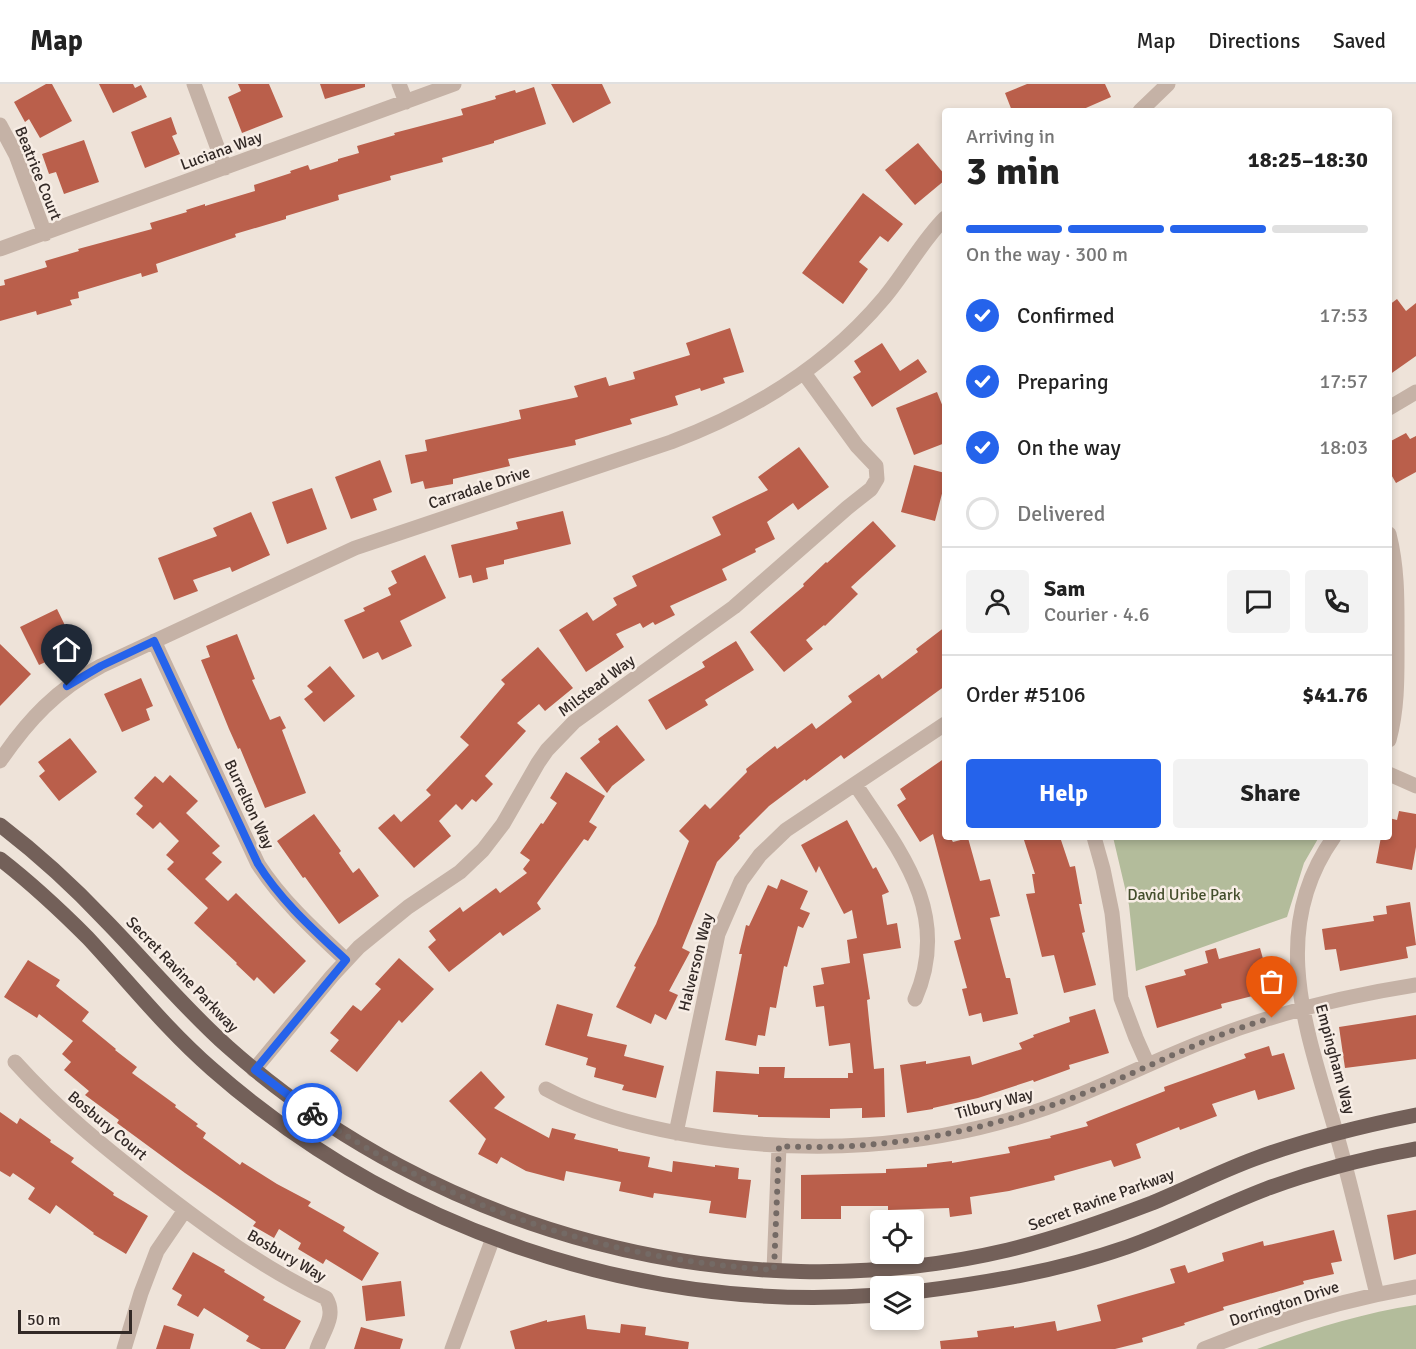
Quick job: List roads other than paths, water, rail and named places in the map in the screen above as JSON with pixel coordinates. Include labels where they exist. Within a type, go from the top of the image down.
[{"type":"main road","name":"Secret Ravine Parkway","points":[[0,825],[31,849],[84,898],[177,999],[228,1047],[292,1099],[367,1150],[431,1183],[503,1214],[580,1239],[634,1252],[728,1267],[814,1272],[905,1267],[979,1256],[1082,1228],[1153,1203],[1253,1159],[1337,1133],[1416,1115]]},
{"type":"main road","points":[[0,859],[66,917],[210,1068],[315,1148],[428,1211],[493,1238],[572,1264],[676,1287],[772,1297],[870,1295]]},
{"type":"main road","points":[[237,1090],[255,1070]]},
{"type":"main road","points":[[924,1290],[1020,1276],[1093,1258],[1167,1232],[1266,1189],[1346,1165],[1416,1149]]},
{"type":"main road","points":[[493,1238],[503,1214]]},
{"type":"street","points":[[194,84],[225,168]]},
{"type":"street","points":[[399,84],[406,102]]},
{"type":"street","name":"Luciana Way","points":[[0,249],[454,84]]},
{"type":"street","points":[[1143,108],[1168,84]]},
{"type":"street","name":"Beatrice Court","points":[[0,125],[16,155],[45,234]]},
{"type":"street","name":"Carradale Drive","points":[[0,761],[34,716],[67,686],[101,666],[332,558],[378,539],[671,442],[712,426],[765,399],[833,350],[873,310],[942,221]]},
{"type":"street","name":"Milstead Way","points":[[255,1070],[346,960],[389,921],[460,872],[495,836],[542,757],[574,722],[734,607],[871,489],[877,479],[876,466],[857,446],[804,373]]},
{"type":"street","points":[[1392,406],[1416,392]]},
{"type":"street","points":[[1392,548],[1397,596],[1396,688],[1392,728]]},
{"type":"street","name":"Burrelton Way","points":[[154,641],[258,864],[290,906],[346,960]]},
{"type":"street","name":"Halverson Way","points":[[676,1133],[717,934],[746,874],[772,842],[804,817],[942,726]]},
{"type":"street","points":[[1392,775],[1416,786]]},
{"type":"street","points":[[855,784],[899,849],[914,878],[922,903],[928,928],[928,960],[915,999]]},
{"type":"street","points":[[1095,840],[1112,913],[1121,998],[1148,1065]]},
{"type":"street","name":"Empingham Way","points":[[1332,840],[1317,864],[1307,887],[1298,924],[1297,970],[1304,1010],[1346,1165],[1377,1294]]},
{"type":"street","name":"Tilbury Way","points":[[546,1089],[573,1104],[611,1118],[676,1133],[726,1141],[779,1146],[841,1146],[902,1142],[976,1128],[1047,1108],[1228,1032],[1357,996],[1416,985]]},
{"type":"street","name":"Bosbury Court","points":[[15,1062],[85,1132],[185,1210]]},
{"type":"street","points":[[774,1270],[779,1146]]},
{"type":"street","points":[[124,1349],[157,1251],[185,1210]]},
{"type":"street","name":"Bosbury Way","points":[[185,1210],[262,1264],[326,1298],[331,1306],[331,1316],[317,1349]]},
{"type":"street","points":[[452,1349],[493,1238]]},
{"type":"street","name":"Dorrington Drive","points":[[1204,1349],[1282,1320],[1377,1294],[1416,1287]]},
{"type":"park label","name":"David Uribe Park","points":[[1184,894]]}]
